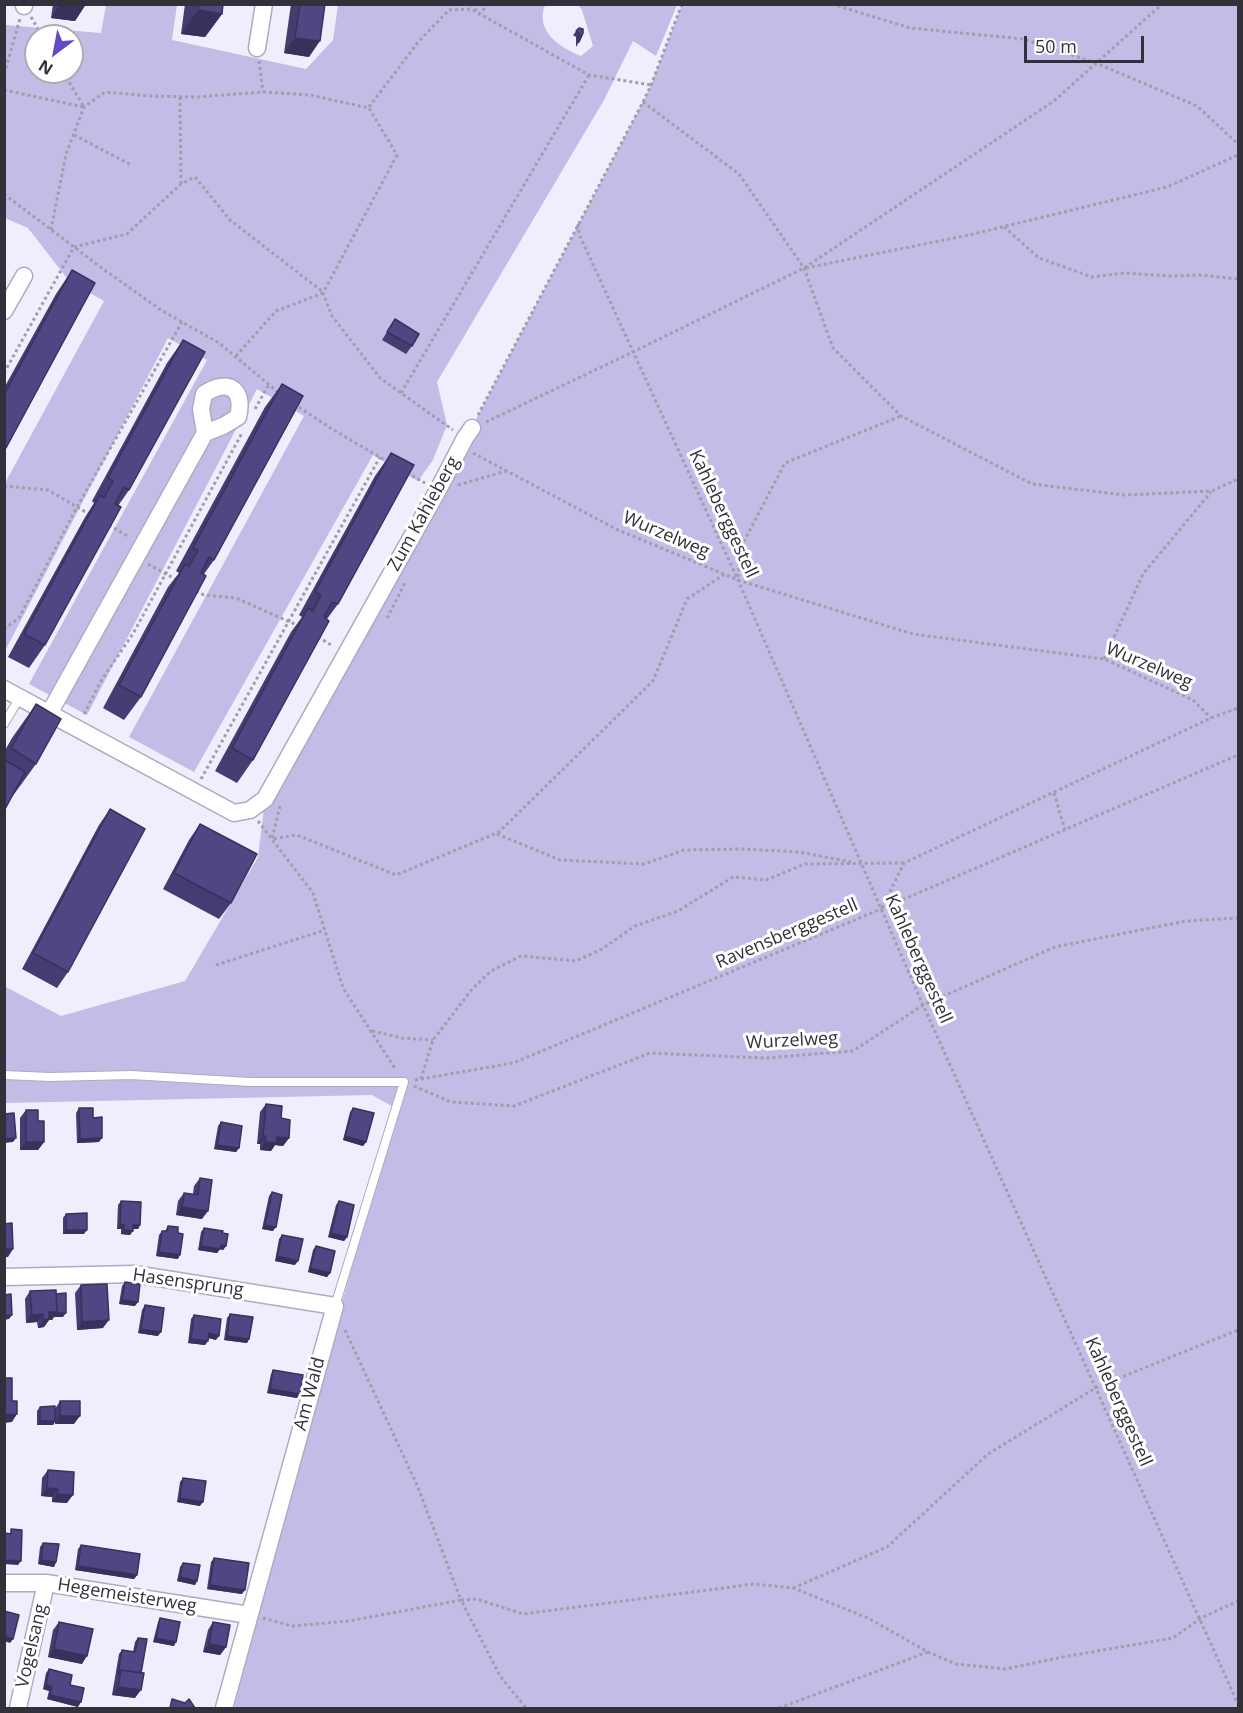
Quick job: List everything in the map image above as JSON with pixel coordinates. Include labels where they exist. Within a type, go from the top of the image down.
[{"type":"street","points":[[257,48],[264,4]]},
{"type":"street","points":[[4,311],[24,276]]},
{"type":"street","points":[[50,712],[205,433]]},
{"type":"street","name":"Zum Kahleberg","points":[[250,810],[265,799],[466,437]]},
{"type":"street","points":[[12,693],[234,813],[250,810]]},
{"type":"street","name":"Hasensprung","points":[[4,1277],[134,1274],[335,1306]]},
{"type":"street","name":"Am Wald","points":[[224,1708],[335,1306]]},
{"type":"street","name":"Hegemeisterweg","points":[[4,1583],[46,1583],[249,1615]]},
{"type":"street","name":"Vogelsang","points":[[18,1708],[46,1583]]},
{"type":"lane","points":[[4,724],[12,693]]},
{"type":"lane","points":[[4,1075],[50,1077],[131,1075],[250,1082],[404,1082]]},
{"type":"lane","name":"Am Wald","points":[[335,1306],[404,1082]]},
{"type":"path","points":[[471,4],[479,14]]},
{"type":"path","points":[[479,14],[489,4]]},
{"type":"path","points":[[466,437],[643,102],[682,4]]},
{"type":"path","points":[[832,4],[910,28],[1023,39],[1096,63],[1197,106],[1239,144]]},
{"type":"path","points":[[466,437],[804,268],[1054,101],[1162,4]]},
{"type":"path","points":[[4,74],[24,5]]},
{"type":"path","points":[[369,108],[418,41],[449,10],[471,9],[588,75],[651,85]]},
{"type":"path","points":[[257,48],[263,92]]},
{"type":"path","points":[[401,393],[588,75]]},
{"type":"path","points":[[70,84],[84,107]]},
{"type":"path","points":[[4,90],[84,107]]},
{"type":"path","points":[[51,230],[66,154],[84,107],[105,92],[180,97],[263,92],[310,95],[369,108],[397,155],[323,293],[276,311],[236,356]]},
{"type":"path","points":[[180,97],[181,184]]},
{"type":"path","points":[[643,102],[739,174],[804,268],[833,348],[901,416],[1032,484],[1125,495],[1212,491],[1239,479]]},
{"type":"path","points":[[74,135],[131,165]]},
{"type":"path","points":[[804,268],[1004,226],[1167,187],[1239,155]]},
{"type":"path","points":[[4,373],[74,247],[127,234],[181,184],[195,177],[230,220],[323,293]]},
{"type":"path","points":[[4,194],[161,310],[219,343],[282,395]]},
{"type":"path","name":"Kahleberggestell","points":[[578,224],[579,234],[738,580],[923,1005],[1239,1704]]},
{"type":"path","points":[[1004,226],[1039,258],[1092,277],[1125,273],[1169,276],[1200,275],[1239,279]]},
{"type":"path","name":"Wurzelweg","points":[[323,293],[332,316],[380,378],[466,437],[506,471],[616,529],[738,580],[913,634],[1104,658],[1193,700],[1211,718]]},
{"type":"path","points":[[4,629],[19,618],[77,507],[182,322]]},
{"type":"path","points":[[253,414],[269,384]]},
{"type":"path","points":[[289,401],[390,463]]},
{"type":"path","points":[[738,580],[741,547],[785,463],[901,416]]},
{"type":"path","points":[[77,727],[100,681],[134,632],[247,424]]},
{"type":"path","points":[[194,791],[380,457]]},
{"type":"path","points":[[399,468],[438,490],[506,471]]},
{"type":"path","points":[[4,486],[48,490],[91,515]]},
{"type":"path","points":[[1104,658],[1143,574],[1212,491]]},
{"type":"path","points":[[102,521],[166,574],[178,580]]},
{"type":"path","points":[[272,839],[297,835],[396,875],[499,832],[653,681],[687,599],[725,574]]},
{"type":"path","points":[[189,587],[204,595],[236,598],[300,627]]},
{"type":"path","points":[[311,633],[347,653]]},
{"type":"path","points":[[421,1079],[433,1040],[473,988],[491,971],[521,956],[576,961],[602,949],[635,926],[678,910],[733,877],[766,880],[805,864],[904,863],[1211,718],[1239,708]]},
{"type":"path","name":"Ravensberggestell","points":[[404,1082],[513,1063],[881,909],[1239,755]]},
{"type":"path","points":[[1054,792],[1065,830]]},
{"type":"path","points":[[250,810],[313,893],[343,988],[404,1082]]},
{"type":"path","points":[[495,833],[560,860],[644,864],[684,850],[742,849],[799,852],[861,863]]},
{"type":"path","points":[[881,909],[904,863]]},
{"type":"path","name":"Wurzelweg","points":[[404,1082],[451,1102],[514,1106],[650,1053],[765,1058],[853,1051],[923,1005],[1055,947],[1186,921],[1239,918]]},
{"type":"path","points":[[216,965],[325,930]]},
{"type":"path","points":[[371,1031],[402,1038],[433,1040]]},
{"type":"path","points":[[335,1306],[417,1485],[461,1600],[500,1676],[526,1708]]},
{"type":"path","points":[[793,1588],[887,1547],[988,1454],[1096,1387],[1239,1330]]},
{"type":"path","points":[[249,1615],[292,1626],[349,1621],[477,1599],[523,1614],[754,1584],[793,1588],[868,1618],[928,1652],[956,1664],[1005,1669],[1173,1638],[1201,1618],[1239,1601]]},
{"type":"path","points":[[779,1708],[928,1652]]},
{"type":"shaded area","points":[[106,5],[177,5],[172,40],[306,69],[333,40],[338,5],[545,5],[543,23],[546,30],[557,43],[581,56],[593,46],[582,10],[578,5],[677,5],[656,56],[633,41],[604,100],[437,382],[447,425],[433,460],[418,481],[373,455],[194,772],[129,737],[304,416],[257,389],[87,715],[29,684],[207,360],[168,338],[5,651],[5,483],[104,301],[69,281],[28,228],[5,218],[5,25],[24,27],[24,84],[84,84],[84,32],[101,33]]},
{"type":"shaded area","points":[[682,5],[1238,5],[1238,1708],[234,1708],[334,1330],[397,1109],[372,1095],[5,1103],[4,986],[61,1016],[185,981],[258,857],[265,799],[472,427],[643,102]]},
{"type":"building","points":[[199,4],[223,4],[222,14],[198,10]]},
{"type":"building","points":[[300,4],[325,4],[320,41],[295,38]]},
{"type":"building","points":[[579,28],[583,29],[583,33],[579,42],[579,33],[576,31]]},
{"type":"building","points":[[72,270],[95,283],[6,448],[4,447],[4,395]]},
{"type":"building","points":[[395,319],[419,334],[412,346],[387,332]]},
{"type":"building","points":[[183,340],[205,352],[129,490],[124,487],[115,504],[121,507],[45,645],[24,634],[100,495],[104,498],[113,481],[108,478]]},
{"type":"building","points":[[282,384],[303,396],[214,560],[209,557],[201,573],[206,576],[141,697],[119,685],[185,564],[189,567],[198,551],[193,548]]},
{"type":"building","points":[[391,453],[414,465],[338,604],[332,602],[324,617],[329,621],[253,760],[232,748],[308,608],[313,611],[321,595],[315,592]]},
{"type":"building","points":[[36,704],[61,719],[36,764],[11,748]]},
{"type":"building","points":[[4,760],[25,772],[4,811]]},
{"type":"building","points":[[110,809],[145,829],[68,972],[33,953]]},
{"type":"building","points":[[200,824],[257,854],[231,903],[174,873]]},
{"type":"building","points":[[266,1104],[282,1106],[281,1118],[290,1120],[289,1138],[277,1137],[276,1143],[265,1142],[266,1136],[263,1136]]},
{"type":"building","points":[[79,1108],[93,1108],[93,1118],[102,1117],[102,1138],[80,1139]]},
{"type":"building","points":[[353,1108],[374,1113],[366,1142],[345,1136]]},
{"type":"building","points":[[26,1110],[38,1110],[38,1121],[44,1121],[44,1142],[26,1142]]},
{"type":"building","points":[[14,1113],[16,1138],[4,1139],[4,1114]]},
{"type":"building","points":[[221,1122],[242,1126],[239,1148],[217,1145]]},
{"type":"building","points":[[200,1178],[212,1180],[208,1211],[182,1207],[184,1193],[198,1195]]},
{"type":"building","points":[[272,1192],[282,1195],[276,1227],[265,1225]]},
{"type":"building","points":[[121,1201],[141,1202],[140,1225],[133,1225],[133,1231],[124,1230],[124,1225],[120,1225]]},
{"type":"building","points":[[339,1201],[354,1205],[347,1237],[331,1233]]},
{"type":"building","points":[[87,1213],[87,1230],[66,1230],[66,1214]]},
{"type":"building","points":[[12,1223],[13,1249],[4,1249],[4,1224]]},
{"type":"building","points":[[168,1226],[178,1227],[178,1233],[183,1234],[180,1255],[159,1252],[162,1231],[167,1231]]},
{"type":"building","points":[[204,1228],[228,1234],[226,1246],[221,1245],[220,1249],[201,1246]]},
{"type":"building","points":[[282,1235],[303,1239],[298,1261],[277,1256]]},
{"type":"building","points":[[316,1246],[335,1251],[330,1273],[310,1268]]},
{"type":"building","points":[[125,1282],[140,1284],[138,1302],[122,1300]]},
{"type":"building","points":[[107,1284],[109,1320],[82,1322],[81,1285]]},
{"type":"building","points":[[56,1290],[57,1312],[49,1312],[49,1319],[43,1320],[43,1314],[32,1315],[30,1291]]},
{"type":"building","points":[[66,1293],[66,1313],[57,1313],[56,1294]]},
{"type":"building","points":[[11,1294],[12,1315],[4,1316],[4,1295]]},
{"type":"building","points":[[145,1305],[164,1308],[161,1332],[141,1329]]},
{"type":"building","points":[[230,1314],[253,1317],[249,1339],[227,1336]]},
{"type":"building","points":[[194,1315],[221,1319],[219,1336],[209,1333],[208,1341],[191,1339]]},
{"type":"building","points":[[273,1370],[303,1375],[300,1394],[270,1389]]},
{"type":"building","points":[[4,1378],[12,1378],[12,1401],[17,1401],[17,1414],[4,1415]]},
{"type":"building","points":[[60,1401],[80,1401],[80,1416],[60,1416]]},
{"type":"building","points":[[55,1406],[55,1421],[40,1421],[40,1407]]},
{"type":"building","points":[[48,1470],[74,1472],[73,1495],[57,1494],[58,1489],[47,1488]]},
{"type":"building","points":[[183,1478],[206,1481],[203,1502],[180,1498]]},
{"type":"building","points":[[11,1529],[22,1530],[21,1561],[4,1560],[5,1533],[11,1534]]},
{"type":"building","points":[[43,1543],[59,1544],[56,1562],[41,1560]]},
{"type":"building","points":[[81,1545],[140,1554],[137,1575],[78,1566]]},
{"type":"building","points":[[214,1558],[249,1563],[245,1590],[210,1585]]},
{"type":"building","points":[[183,1563],[200,1565],[197,1581],[180,1577]]},
{"type":"building","points":[[4,1611],[19,1615],[13,1639],[4,1636]]},
{"type":"building","points":[[160,1618],[180,1622],[176,1642],[156,1638]]},
{"type":"building","points":[[59,1622],[93,1629],[87,1656],[54,1649]]},
{"type":"building","points":[[213,1622],[230,1625],[226,1647],[209,1644]]},
{"type":"building","points":[[138,1638],[147,1639],[141,1673],[121,1670],[118,1674],[122,1650],[135,1652]]},
{"type":"building","points":[[49,1669],[72,1675],[70,1685],[84,1688],[81,1702],[50,1695],[52,1687],[46,1685]]},
{"type":"building","points":[[121,1670],[144,1673],[141,1690],[118,1687]]},
{"type":"building","points":[[172,1699],[185,1703],[189,1699],[195,1708],[170,1708]]}]
